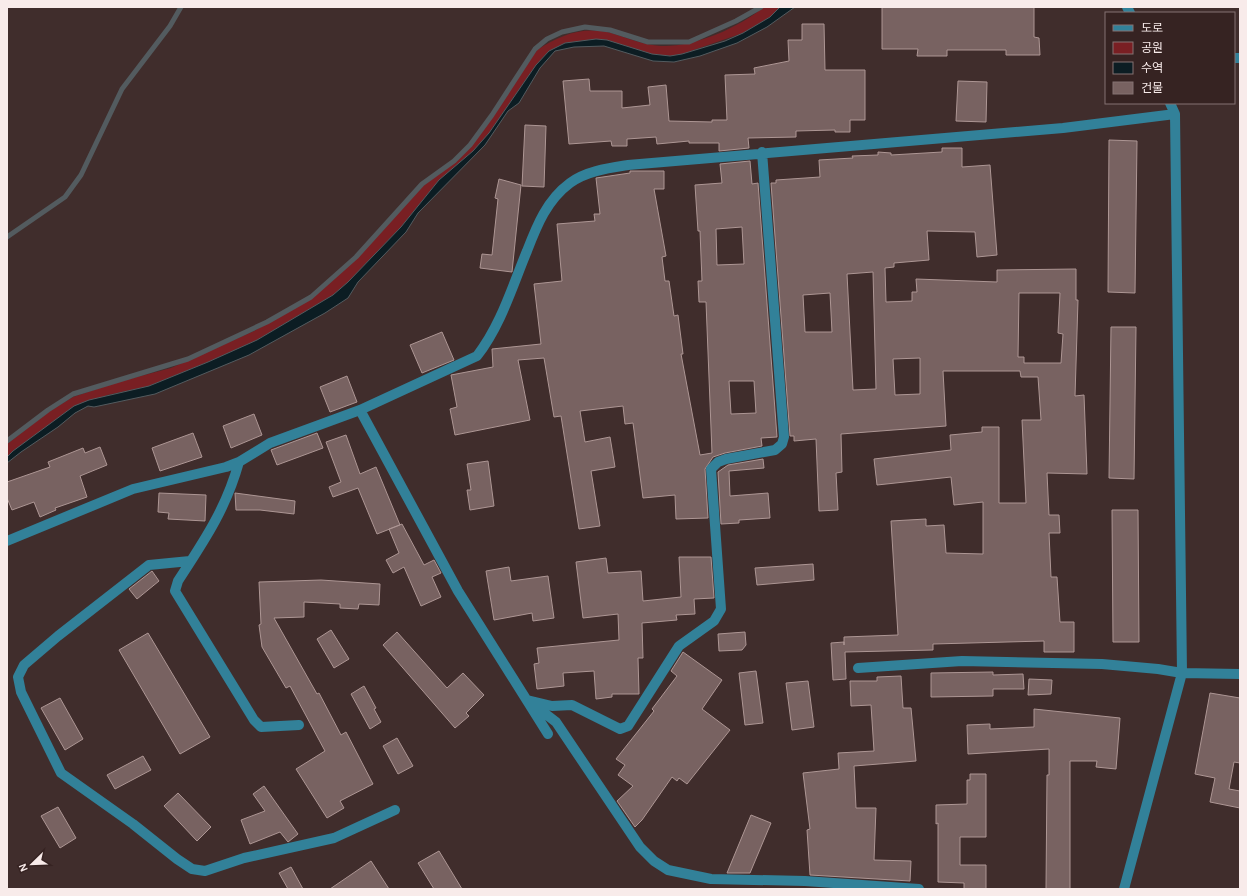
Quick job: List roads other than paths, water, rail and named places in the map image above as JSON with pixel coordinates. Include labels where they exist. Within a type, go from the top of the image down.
[{"type":"street","points":[[1124,889],[1182,673],[1175,114],[1170,104]]},
{"type":"street","points":[[7,541],[133,489],[226,467],[239,462],[270,443],[360,410],[477,356],[490,339],[541,219],[552,199],[571,182],[589,173],[608,168],[762,152],[1063,128],[1175,114]]},
{"type":"street","points":[[527,700],[552,706],[572,705],[620,729],[628,726],[679,646],[714,621],[721,610],[711,469],[718,462],[726,459],[775,450],[782,444],[784,437],[762,152]]},
{"type":"street","points":[[360,410],[458,591],[548,734]]},
{"type":"street","points":[[239,462],[232,486],[217,520],[178,581],[175,591],[254,720],[260,726],[299,725]]},
{"type":"street","points":[[190,561],[149,565],[58,636],[24,665],[18,677],[21,692],[61,773],[133,824],[177,859],[192,869],[205,871],[244,858],[334,838],[395,810]]},
{"type":"street","points":[[858,668],[962,661],[1102,664],[1158,669],[1182,673],[1240,674]]},
{"type":"street","points":[[527,700],[556,722],[640,847],[654,861],[668,870],[711,879],[746,882],[805,882],[920,889]]},
{"type":"water","points":[[780,7],[795,7],[767,27],[737,43],[700,56],[674,62],[653,61],[604,46],[574,47],[555,51],[540,68],[519,103],[508,111],[485,145],[418,213],[406,232],[358,282],[348,298],[325,313],[249,355],[155,394],[94,407],[88,406],[75,413],[58,427],[7,463],[7,457],[13,451],[74,406],[89,400],[149,386],[208,362],[257,340],[333,295],[348,282],[401,227],[439,180],[473,151],[489,133],[536,65],[549,51],[565,43],[596,39],[607,40],[652,54],[670,56],[682,54],[725,41],[743,33],[770,17]]},
{"type":"waterway","points":[[7,237],[65,197],[81,175],[122,89],[170,26],[181,7]]},
{"type":"waterway","points":[[7,441],[48,410],[73,394],[188,359],[267,322],[311,297],[356,257],[422,184],[454,161],[470,145],[492,115],[535,49],[547,39],[562,32],[585,27],[610,30],[648,42],[689,42],[736,21],[761,7]]}]
